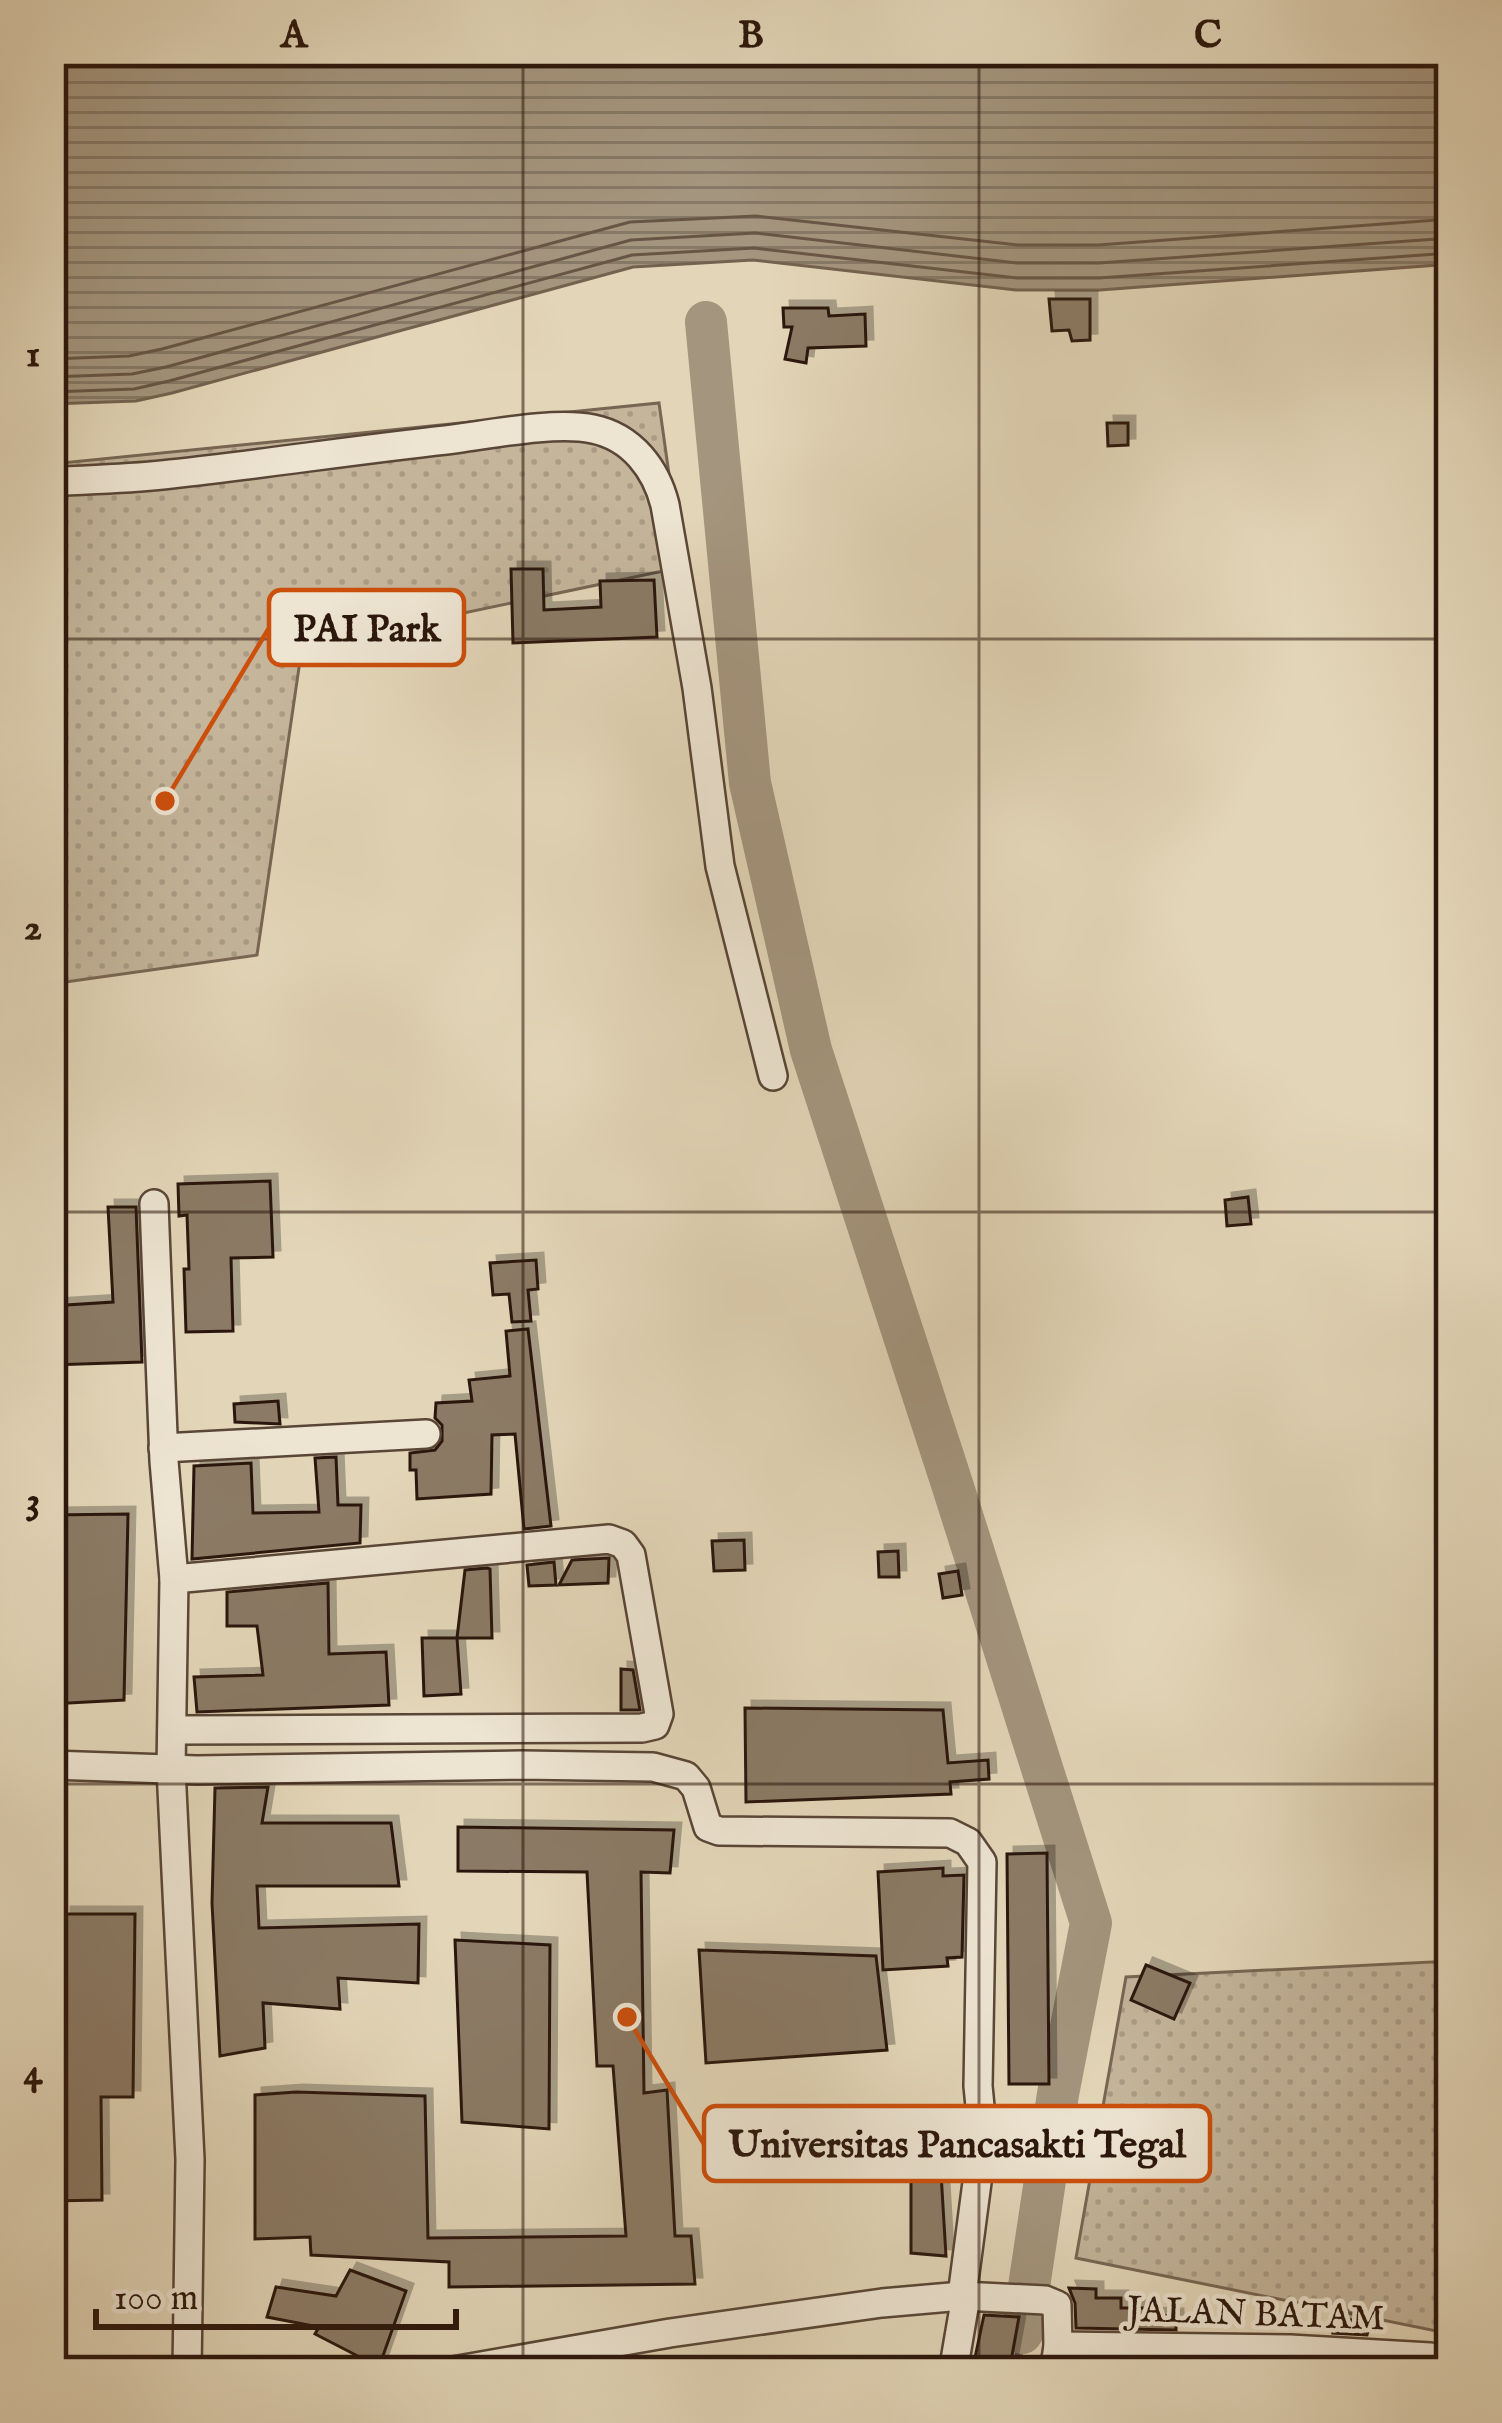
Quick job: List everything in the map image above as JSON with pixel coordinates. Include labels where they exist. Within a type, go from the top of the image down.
[{"type":"street","points":[[51,482],[166,475],[555,428],[593,429],[626,444],[652,469],[665,505],[698,688],[720,866],[773,1076]]},
{"type":"street","points":[[154,1204],[163,1448],[174,1579],[171,1769],[190,2159],[187,2372]]},
{"type":"street","points":[[163,1448],[426,1434]]},
{"type":"street","points":[[172,1730],[642,1728],[655,1725],[659,1714],[631,1555],[623,1544],[609,1539],[174,1579]]},
{"type":"street","points":[[51,1766],[653,1767],[686,1776],[708,1827],[718,1831],[950,1833],[968,1842],[982,1862],[978,2086],[983,2137],[953,2372]]},
{"type":"street","points":[[447,2372],[781,2317],[964,2296],[1045,2300],[1057,2306],[1056,2359]]},
{"type":"street","name":"JALAN BATAM","points":[[1056,2359],[1437,2364]]},
{"type":"shaded area","points":[[659,403],[682,567],[302,647],[257,955],[51,984],[51,464]]},
{"type":"shaded area","points":[[1451,1961],[1451,2334],[1076,2258],[1126,1977]]},
{"type":"water","points":[[51,51],[1451,51],[1451,264],[1100,290],[1016,290],[753,260],[633,267],[172,393],[136,401],[51,404]]},
{"type":"building","points":[[1049,299],[1090,299],[1090,340],[1072,341],[1069,330],[1052,331]]},
{"type":"building","points":[[783,308],[828,308],[829,316],[865,314],[866,346],[808,348],[806,363],[785,359],[792,327],[784,327]]},
{"type":"building","points":[[1107,423],[1128,423],[1128,445],[1108,446]]},
{"type":"building","points":[[511,569],[543,569],[544,610],[601,607],[600,581],[654,580],[657,637],[513,643]]},
{"type":"building","points":[[270,1181],[273,1257],[231,1258],[233,1331],[186,1332],[187,1215],[179,1216],[178,1184]]},
{"type":"building","points":[[1248,1197],[1251,1224],[1227,1226],[1225,1200]]},
{"type":"building","points":[[108,1207],[136,1207],[142,1362],[51,1365],[51,1306],[113,1302]]},
{"type":"building","points":[[536,1260],[538,1289],[528,1290],[531,1321],[512,1322],[509,1294],[493,1295],[490,1263]]},
{"type":"building","points":[[528,1329],[551,1526],[524,1529],[515,1434],[492,1435],[491,1494],[417,1499],[410,1453],[435,1450],[442,1441],[436,1403],[472,1401],[469,1380],[510,1376],[506,1331]]},
{"type":"building","points":[[278,1401],[280,1424],[235,1422],[234,1404]]},
{"type":"building","points":[[336,1457],[338,1505],[361,1505],[360,1543],[192,1559],[194,1466],[251,1463],[253,1513],[319,1512],[315,1458]]},
{"type":"building","points":[[128,1514],[124,1700],[51,1704],[51,1515]]},
{"type":"building","points":[[744,1540],[745,1570],[714,1571],[712,1541]]},
{"type":"building","points":[[898,1551],[899,1577],[879,1577],[878,1552]]},
{"type":"building","points":[[609,1558],[608,1583],[559,1585],[572,1560]]},
{"type":"building","points":[[554,1562],[556,1585],[529,1586],[527,1565]]},
{"type":"building","points":[[487,1568],[492,1638],[457,1638],[465,1570]]},
{"type":"building","points":[[958,1571],[962,1595],[943,1598],[939,1574]]},
{"type":"building","points":[[328,1583],[329,1654],[386,1652],[389,1705],[197,1712],[194,1677],[263,1675],[257,1626],[227,1626],[227,1592]]},
{"type":"building","points":[[422,1638],[457,1638],[461,1694],[424,1696]]},
{"type":"building","points":[[621,1669],[633,1670],[640,1710],[621,1710]]},
{"type":"building","points":[[745,1708],[943,1710],[948,1763],[988,1760],[989,1779],[950,1782],[951,1794],[746,1802]]},
{"type":"building","points":[[268,1787],[262,1823],[391,1823],[399,1886],[257,1886],[259,1928],[419,1924],[418,1983],[338,1978],[340,2009],[263,2003],[265,2048],[220,2056],[212,1903],[215,1788]]},
{"type":"building","points":[[458,1827],[674,1830],[670,1873],[641,1872],[644,2093],[667,2090],[675,2236],[691,2236],[695,2284],[449,2287],[449,2262],[311,2255],[310,2237],[255,2239],[255,2095],[296,2092],[425,2096],[428,2238],[626,2236],[613,2066],[597,2066],[587,1872],[458,1871]]},
{"type":"building","points":[[1047,1853],[1049,2084],[1009,2084],[1007,1854]]},
{"type":"building","points":[[943,1868],[943,1876],[964,1875],[962,1957],[947,1958],[948,1966],[883,1970],[878,1872]]},
{"type":"building","points":[[64,1914],[135,1914],[133,2097],[101,2097],[102,2200],[51,2201],[51,2165],[63,2165]]},
{"type":"building","points":[[455,1940],[550,1945],[549,2129],[462,2122]]},
{"type":"building","points":[[699,1950],[876,1956],[887,2050],[706,2063]]},
{"type":"building","points":[[1146,1965],[1190,1983],[1174,2019],[1131,2000]]},
{"type":"building","points":[[938,2123],[946,2256],[911,2253],[911,2125]]},
{"type":"building","points":[[350,2270],[406,2291],[379,2367],[315,2334],[319,2327],[267,2317],[276,2287],[336,2296]]},
{"type":"building","points":[[1069,2288],[1096,2289],[1096,2298],[1121,2298],[1121,2308],[1149,2308],[1149,2315],[1176,2316],[1176,2330],[1076,2328]]},
{"type":"building","points":[[984,2315],[1019,2317],[1009,2372],[972,2372]]},
{"type":"building","points":[[1337,2317],[1370,2324],[1367,2335],[1333,2333]]},
{"type":"building","points":[[1073,2364],[1175,2366],[1174,2372],[1072,2372]]},
{"type":"waterway","points":[[706,322],[750,783],[811,1050],[1091,1923],[1058,2094],[1022,2333]]},
{"type":"waterway","points":[[1016,2372],[1022,2333]]},
{"type":"place","name":"PAI Park","points":[[165,801]]},
{"type":"place","name":"Universitas Pancasakti Tegal","points":[[627,2017]]}]
